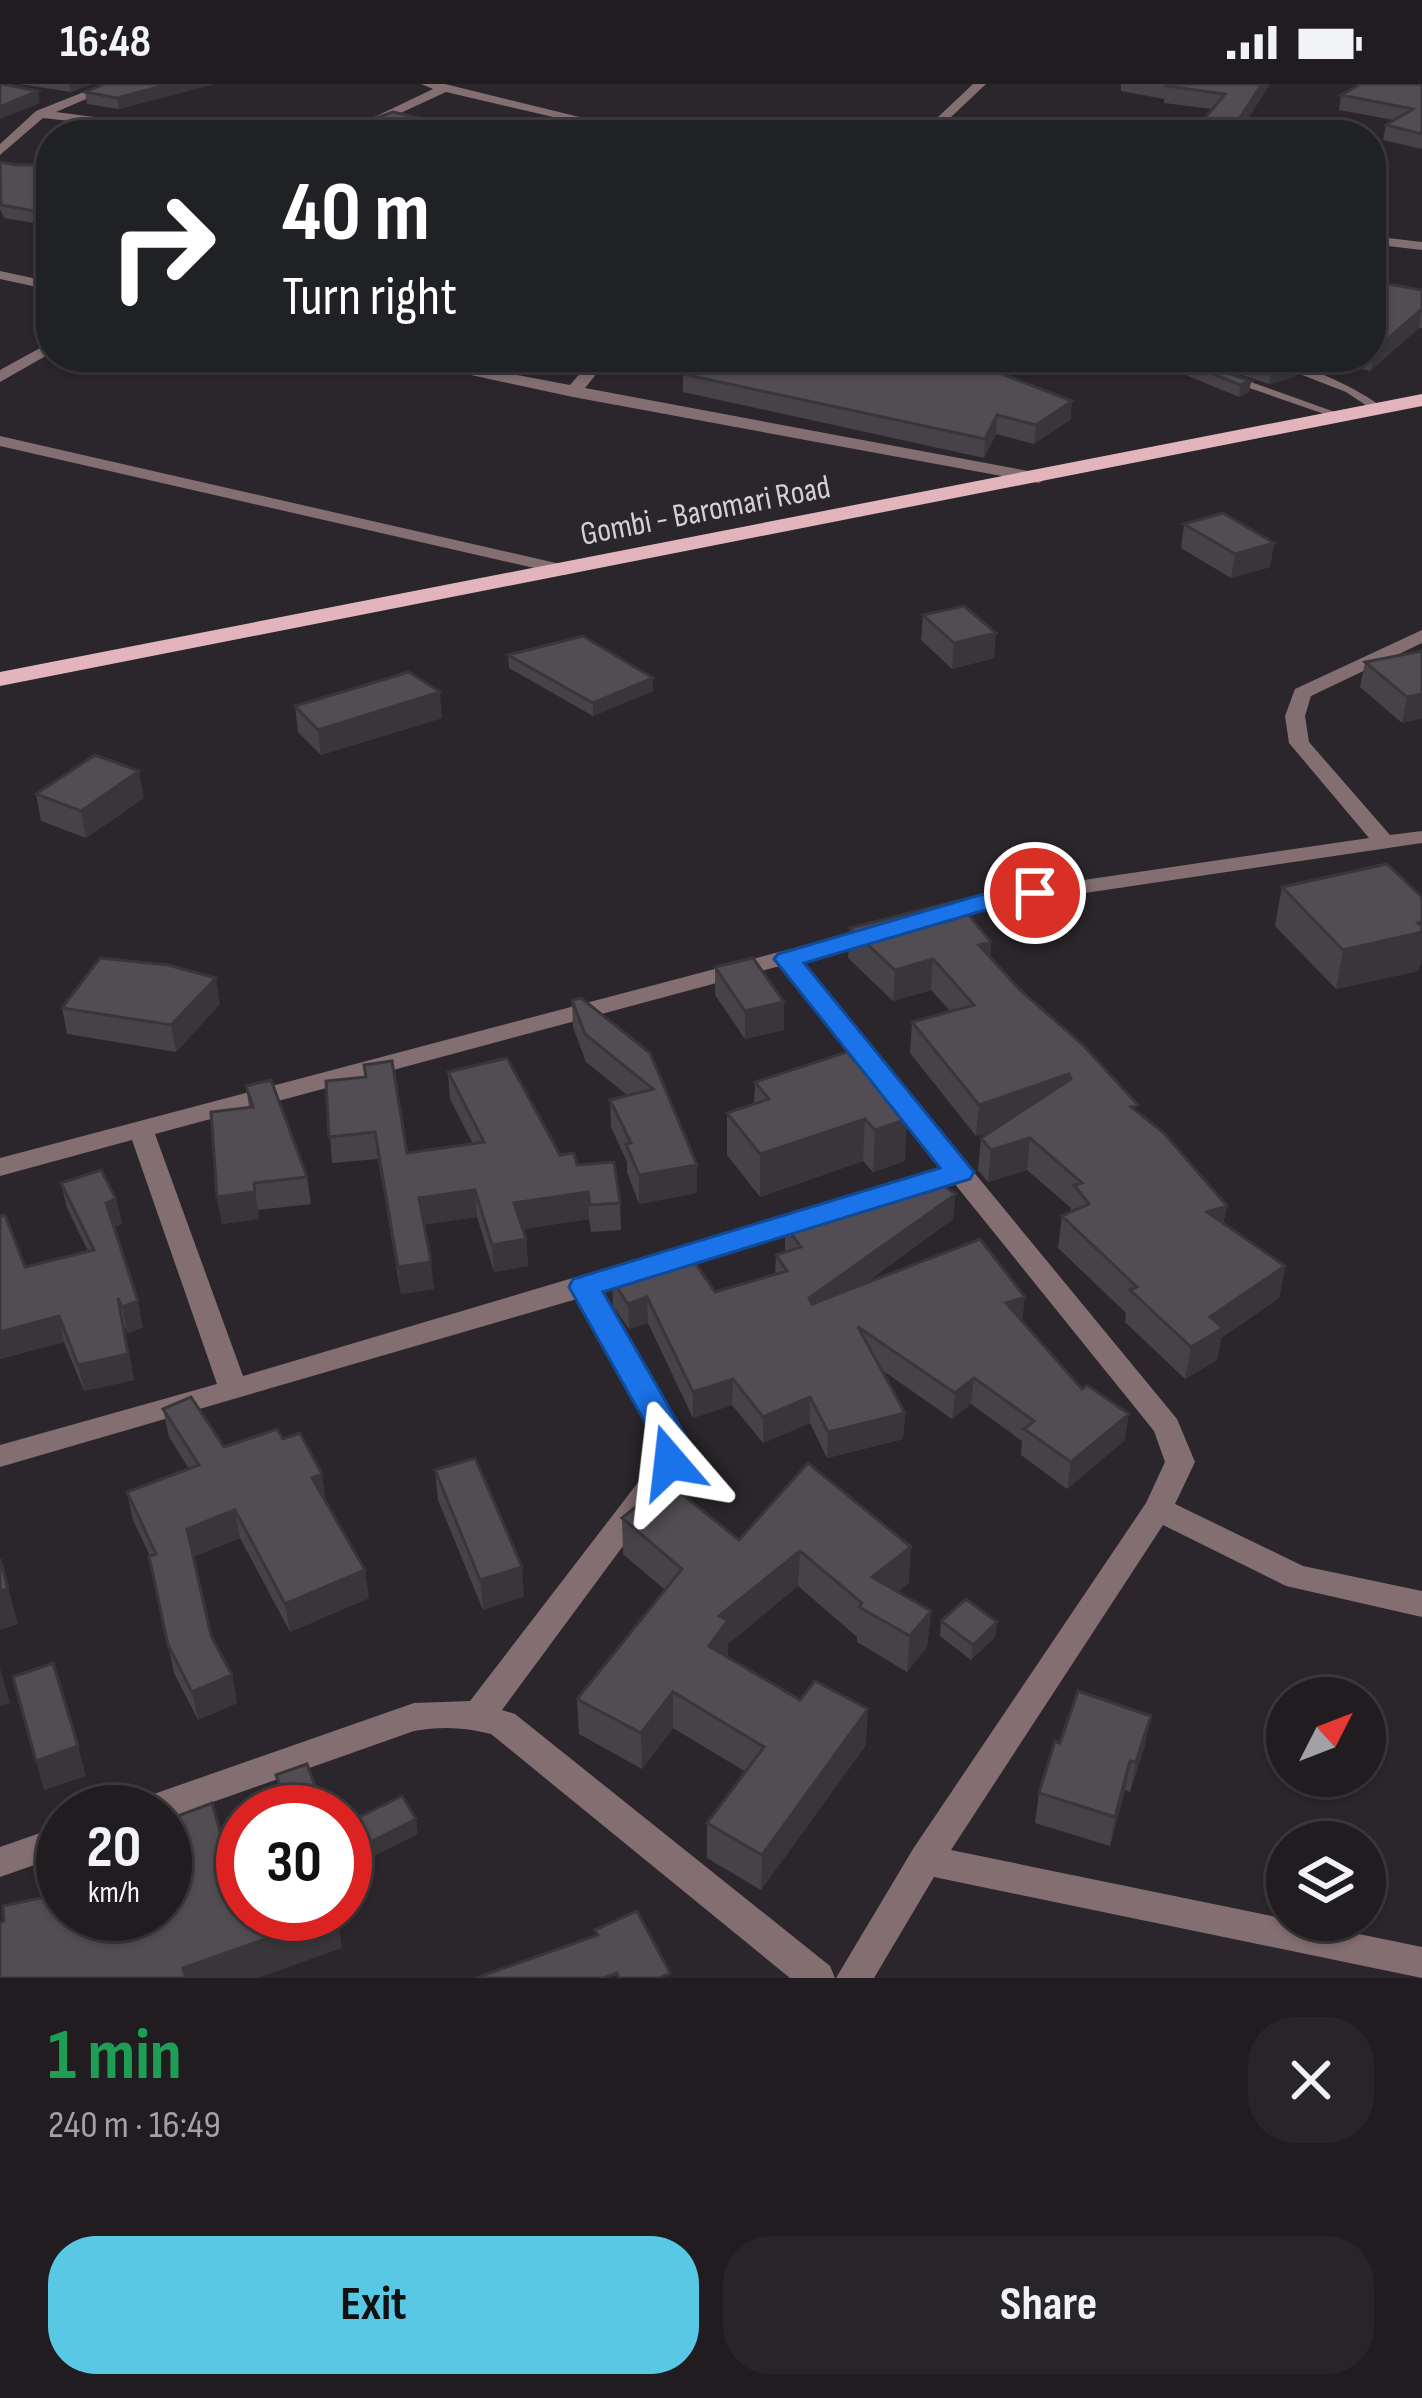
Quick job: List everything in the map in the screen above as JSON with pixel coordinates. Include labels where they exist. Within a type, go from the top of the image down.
[{"type":"main road","name":"Gombi - Baromari Road","points":[[0,699],[1422,400]]},
{"type":"main road","name":"Gombi - Baromari Road","points":[[0,679],[565,569],[679,555],[1422,420]]},
{"type":"street","points":[[0,151],[40,114],[115,84]]},
{"type":"street","points":[[428,84],[583,120]]},
{"type":"street","points":[[942,120],[980,84]]},
{"type":"street","points":[[376,120],[445,88]]},
{"type":"street","points":[[46,95],[68,100]]},
{"type":"street","points":[[40,114],[93,120]]},
{"type":"street","points":[[0,163],[17,165]]},
{"type":"street","points":[[1386,242],[1422,246]]},
{"type":"street","points":[[0,275],[36,283]]},
{"type":"street","points":[[0,377],[36,356]]},
{"type":"street","points":[[472,372],[1039,478]]},
{"type":"street","points":[[573,392],[590,372]]},
{"type":"street","points":[[0,441],[565,569]]},
{"type":"street","points":[[1384,842],[1299,743],[1294,716],[1302,693],[1422,636]]},
{"type":"street","points":[[0,1167],[142,1133],[989,901],[1422,837]]},
{"type":"street","points":[[787,959],[1167,1427],[1180,1462],[1158,1509],[925,1860],[854,1978]]},
{"type":"street","points":[[142,1133],[234,1390]]},
{"type":"street","points":[[0,1456],[584,1287],[960,1172]]},
{"type":"street","points":[[479,1715],[670,1462],[672,1442],[584,1287]]},
{"type":"street","points":[[1158,1509],[1298,1577],[1422,1604]]},
{"type":"street","points":[[192,1795],[414,1717],[450,1711],[479,1715],[503,1724],[817,1978]]},
{"type":"street","points":[[0,1862],[36,1849]]},
{"type":"street","points":[[925,1860],[1422,1964]]},
{"type":"lane","points":[[1212,372],[1340,416]]},
{"type":"lane","points":[[1301,372],[1350,390],[1377,408]]},
{"type":"building","points":[[2,84],[38,91],[0,107]]},
{"type":"building","points":[[104,84],[170,84],[117,98],[85,92]]},
{"type":"building","points":[[1262,84],[1239,119],[1247,120],[1203,120],[1225,94],[1166,86]]},
{"type":"building","points":[[1361,84],[1422,84],[1422,134],[1386,125],[1413,109],[1341,95]]},
{"type":"building","points":[[393,112],[428,120],[371,120]]},
{"type":"building","points":[[0,162],[36,165],[36,211],[1,205]]},
{"type":"building","points":[[1386,284],[1422,290],[1422,309],[1386,340]]},
{"type":"building","points":[[997,372],[1072,401],[1036,425],[997,415],[985,439],[683,374]]},
{"type":"building","points":[[1208,372],[1251,381],[1240,385]]},
{"type":"building","points":[[1223,513],[1274,543],[1235,554],[1184,524]]},
{"type":"building","points":[[964,606],[996,633],[954,643],[923,615]]},
{"type":"building","points":[[583,636],[653,678],[593,703],[508,655]]},
{"type":"building","points":[[1422,651],[1422,694],[1407,697],[1365,662]]},
{"type":"building","points":[[409,672],[440,692],[318,730],[295,706]]},
{"type":"building","points":[[95,755],[139,771],[81,811],[36,794]]},
{"type":"building","points":[[1387,864],[1422,897],[1422,922],[1418,923],[1422,932],[1343,950],[1282,887]]},
{"type":"building","points":[[957,901],[991,942],[979,945],[1020,990],[1082,1044],[1138,1105],[1131,1107],[1164,1133],[1227,1206],[1207,1212],[1285,1266],[1210,1317],[1223,1328],[1191,1347],[1130,1290],[1137,1287],[1062,1216],[1089,1204],[1074,1185],[1082,1183],[1030,1138],[991,1150],[981,1138],[1071,1079],[1069,1074],[979,1105],[912,1022],[974,1005],[933,959],[895,970],[850,928]]},
{"type":"building","points":[[100,958],[168,965],[216,978],[171,1025],[62,1008]]},
{"type":"building","points":[[753,958],[784,1002],[745,1011],[715,967]]},
{"type":"building","points":[[581,998],[650,1053],[697,1165],[639,1175],[626,1144],[631,1143],[610,1100],[653,1089],[585,1034],[572,1000]]},
{"type":"building","points":[[847,1052],[907,1119],[875,1130],[865,1119],[760,1154],[727,1113],[769,1099],[755,1082]]},
{"type":"building","points":[[507,1058],[560,1155],[574,1153],[577,1165],[614,1162],[620,1203],[590,1205],[588,1192],[514,1203],[526,1239],[492,1245],[475,1190],[419,1198],[431,1262],[398,1267],[375,1132],[329,1137],[326,1081],[366,1077],[364,1065],[392,1061],[407,1153],[484,1142],[448,1072]]},
{"type":"building","points":[[271,1080],[307,1177],[254,1183],[255,1192],[217,1197],[211,1112],[253,1107],[246,1086]]},
{"type":"building","points":[[101,1170],[116,1199],[106,1203],[138,1301],[122,1307],[118,1298],[128,1354],[78,1365],[59,1316],[0,1332],[0,1216],[5,1215],[25,1267],[94,1250],[61,1183]]},
{"type":"building","points":[[931,1178],[956,1194],[809,1298],[812,1304],[980,1239],[1025,1297],[1006,1303],[1082,1389],[1087,1385],[1129,1414],[1071,1462],[1024,1429],[1034,1421],[974,1378],[955,1393],[858,1327],[905,1413],[828,1432],[810,1397],[763,1417],[733,1379],[693,1392],[647,1297],[628,1304],[612,1280],[689,1254],[715,1292],[787,1271],[776,1255],[801,1247],[785,1226],[815,1216],[819,1222],[911,1191]]},
{"type":"building","points":[[191,1397],[224,1447],[277,1429],[283,1439],[300,1433],[322,1474],[312,1478],[365,1570],[285,1604],[235,1510],[187,1529],[211,1636],[232,1675],[192,1692],[168,1645],[149,1556],[156,1554],[127,1492],[199,1465],[163,1409]]},
{"type":"building","points":[[475,1458],[522,1567],[480,1580],[435,1470]]},
{"type":"building","points":[[808,1463],[911,1547],[872,1577],[931,1611],[910,1636],[859,1607],[862,1603],[800,1551],[719,1616],[728,1620],[709,1646],[800,1700],[815,1681],[868,1709],[762,1855],[707,1823],[764,1747],[673,1692],[641,1733],[577,1699],[682,1569],[622,1518],[667,1482],[739,1540]]},
{"type":"building","points":[[0,1559],[8,1589],[0,1591]]},
{"type":"building","points":[[966,1599],[997,1622],[973,1645],[941,1621]]},
{"type":"building","points":[[53,1663],[78,1746],[36,1761],[13,1677]]},
{"type":"building","points":[[1078,1691],[1151,1716],[1136,1762],[1130,1761],[1115,1817],[1039,1793],[1055,1741],[1060,1743]]},
{"type":"building","points":[[307,1764],[315,1785],[280,1785],[276,1775]]},
{"type":"building","points":[[402,1796],[416,1819],[372,1841],[372,1811]]},
{"type":"building","points":[[212,1803],[216,1817],[216,1941],[260,1941],[183,1968],[186,1978],[0,1978],[3,1906],[36,1899],[36,1941],[192,1941],[192,1811]]},
{"type":"building","points":[[637,1911],[670,1973],[659,1978],[619,1978],[617,1973],[604,1978],[476,1978],[598,1935],[595,1930]]},
{"type":"route","points":[[670,1462],[672,1442],[584,1287],[960,1172],[787,959],[989,901],[1035,893]]}]
